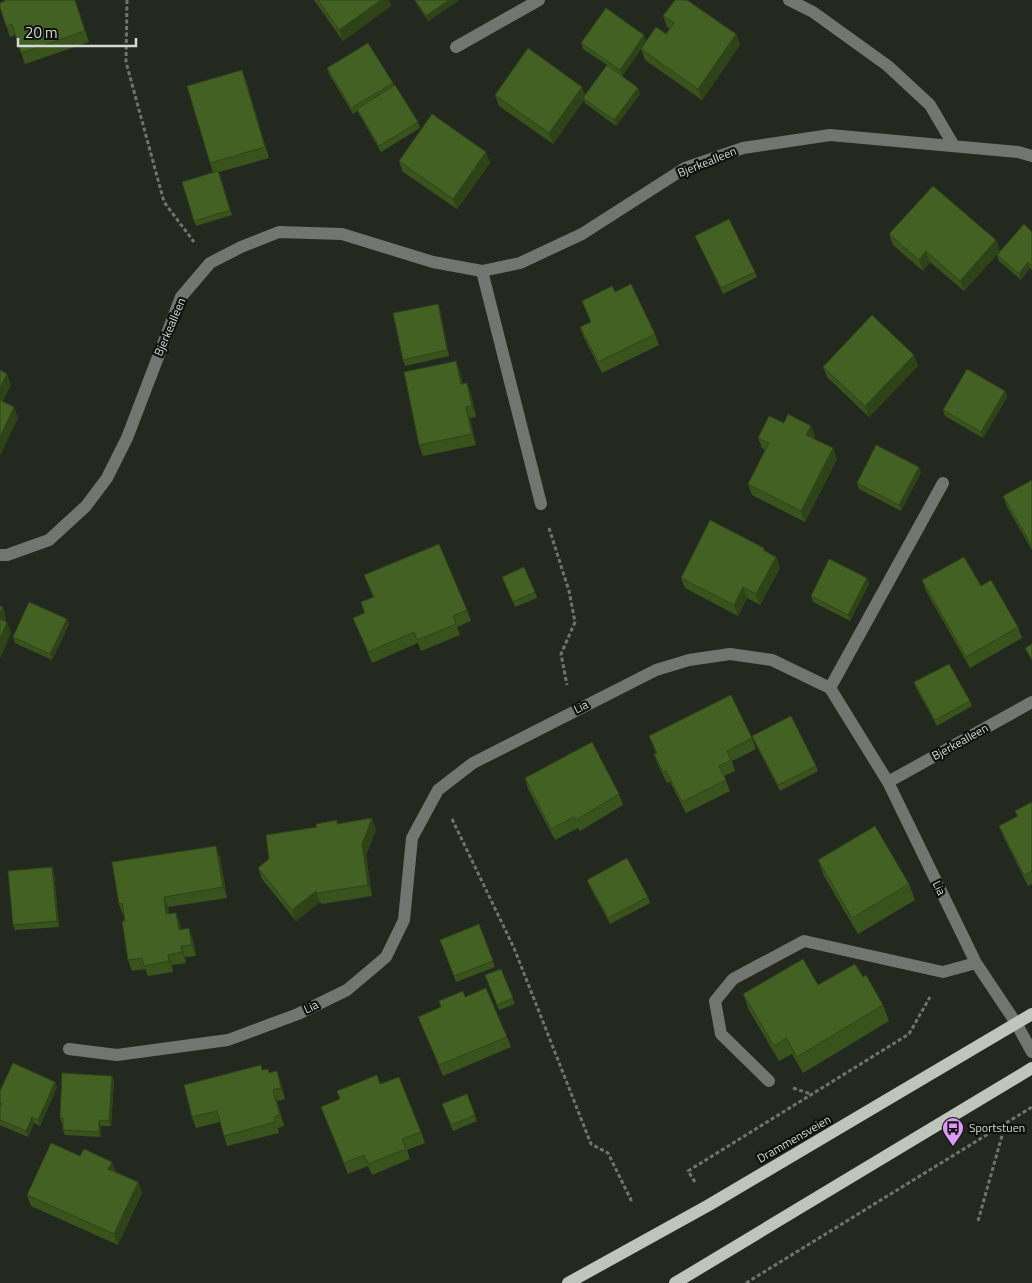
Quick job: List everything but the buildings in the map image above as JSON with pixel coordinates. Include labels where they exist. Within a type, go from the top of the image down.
[{"type":"main road","name":"Drammensveien","points":[[574,1282],[709,1205],[1032,1014]]},
{"type":"main road","points":[[675,1283],[1032,1068]]},
{"type":"street","points":[[456,47],[539,0]]},
{"type":"street","points":[[789,0],[813,12],[888,66],[930,105],[954,146]]},
{"type":"street","name":"Bjerkealleen","points":[[0,555],[6,555],[49,540],[86,506],[107,478],[127,438],[181,297],[210,263],[241,247],[279,232],[342,234],[433,262],[482,271],[520,264],[582,234],[684,168],[743,148],[830,135],[954,146],[1032,156]]},
{"type":"street","points":[[482,271],[541,504]]},
{"type":"street","points":[[830,688],[943,483]]},
{"type":"street","name":"Lia","points":[[69,1049],[117,1055],[228,1040],[298,1014],[347,990],[386,957],[404,920],[412,838],[438,790],[473,763],[656,670],[690,660],[730,654],[772,660],[830,688],[888,782],[976,963],[1016,1023],[1032,1052]]},
{"type":"street","name":"Bjerkealleen","points":[[888,782],[1032,702]]},
{"type":"street","points":[[769,1081],[721,1034],[715,1001],[733,979],[804,941],[943,972],[976,963]]},
{"type":"path","points":[[127,0],[126,62],[164,202],[210,263]]},
{"type":"path","points":[[541,504],[570,591],[575,622],[561,654],[572,712]]},
{"type":"path","points":[[438,790],[514,948],[592,1144],[608,1153],[632,1202]]},
{"type":"path","points":[[699,1188],[688,1170],[910,1034],[943,972]]},
{"type":"path","points":[[746,1283],[1032,1107]]},
{"type":"path","points":[[978,1221],[1005,1124]]},
{"type":"place","name":"Sportstuen","points":[[953,1147]]}]
